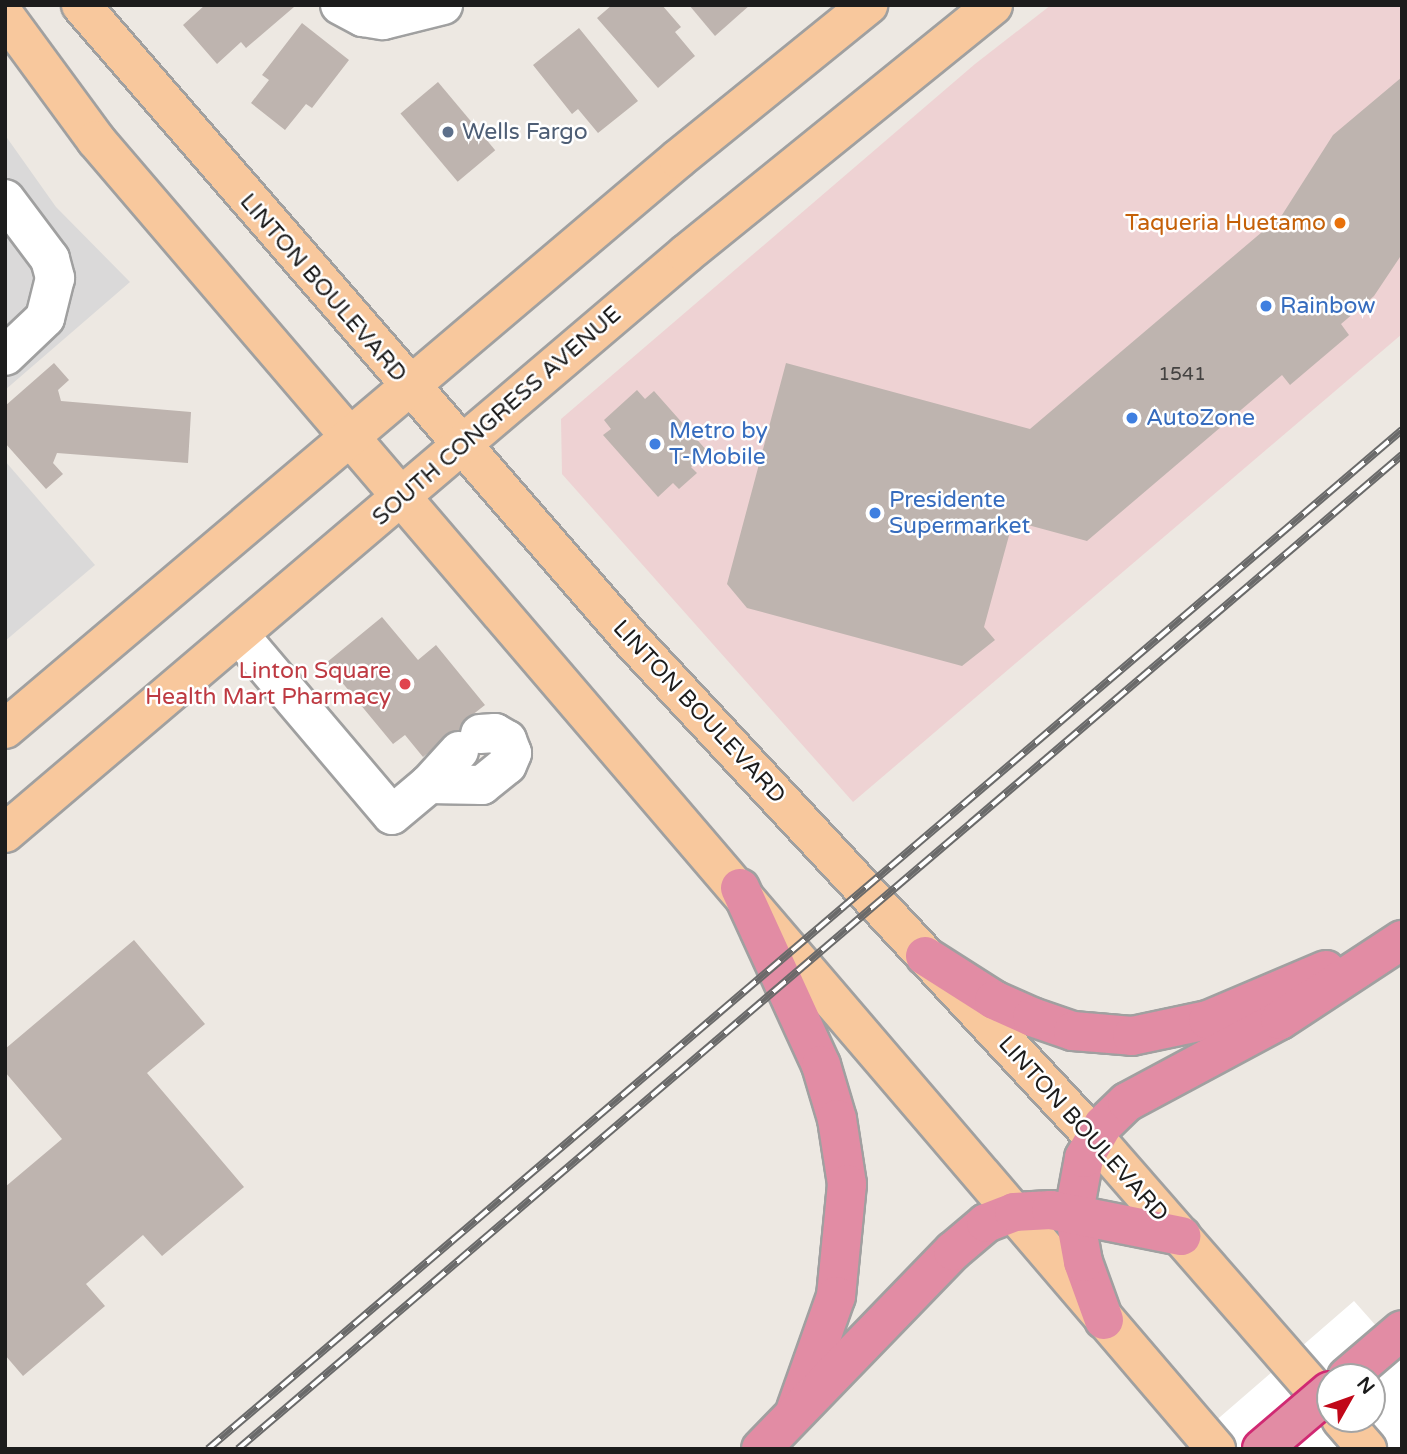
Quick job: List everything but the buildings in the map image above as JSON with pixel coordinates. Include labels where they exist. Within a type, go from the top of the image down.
[{"type":"highway","points":[[740,888],[821,1065],[837,1119],[847,1184],[836,1296],[796,1409]]},
{"type":"highway","points":[[925,957],[994,1000],[1042,1021],[1073,1031],[1132,1036],[1208,1020],[1402,939]]},
{"type":"highway","points":[[1104,1320],[1083,1262],[1074,1212],[1081,1168],[1095,1138],[1127,1102],[1280,1020],[1402,939]]},
{"type":"highway","points":[[761,1449],[796,1409],[966,1238],[986,1223],[1014,1212],[1074,1212],[1181,1236]]},
{"type":"highway","points":[[1363,1363],[1395,1335]]},
{"type":"highway","points":[[1262,1449],[1316,1403]]},
{"type":"main road","name":"LINTON BOULEVARD","points":[[81,5],[408,387],[679,692],[1095,1138],[1316,1391]]},
{"type":"main road","points":[[5,729],[348,436],[868,5]]},
{"type":"main road","name":"SOUTH CONGRESS AVENUE","points":[[5,833],[241,637],[856,112],[993,5]]},
{"type":"main road","points":[[5,16],[96,141],[740,888],[1216,1449]]},
{"type":"main road","points":[[1353,1433],[1367,1449]]},
{"type":"street","points":[[340,5],[363,18],[402,16],[443,5]]},
{"type":"street","points":[[5,199],[50,259],[55,278],[46,318],[5,356]]},
{"type":"street","points":[[241,637],[392,815],[429,784],[469,742],[495,733],[506,740],[512,753],[507,765],[482,785],[429,784]]},
{"type":"shaded area","points":[[1051,5],[1402,5],[1402,334],[853,802],[562,474],[561,419],[975,64]]},
{"type":"shaded area","points":[[5,135],[56,207],[130,282],[5,390]]},
{"type":"shaded area","points":[[5,461],[95,565],[5,641]]},
{"type":"pier","points":[[1354,1301],[1402,1355],[1402,1449],[1183,1449]]},
{"type":"railway","points":[[208,1449],[1402,430]]},
{"type":"railway","points":[[238,1449],[1402,455]]},
{"type":"place","name":"Wells Fargo","points":[[448,132]]},
{"type":"place","name":"Taqueria Huetamo","points":[[1340,223]]},
{"type":"place","name":"Rainbow","points":[[1266,306]]},
{"type":"place","name":"AutoZone","points":[[1132,418]]},
{"type":"place","name":"Metro by T-Mobile","points":[[655,444]]},
{"type":"place","name":"Presidente Supermarket","points":[[875,513]]},
{"type":"place","name":"Linton Square Health Mart Pharmacy","points":[[405,684]]}]
